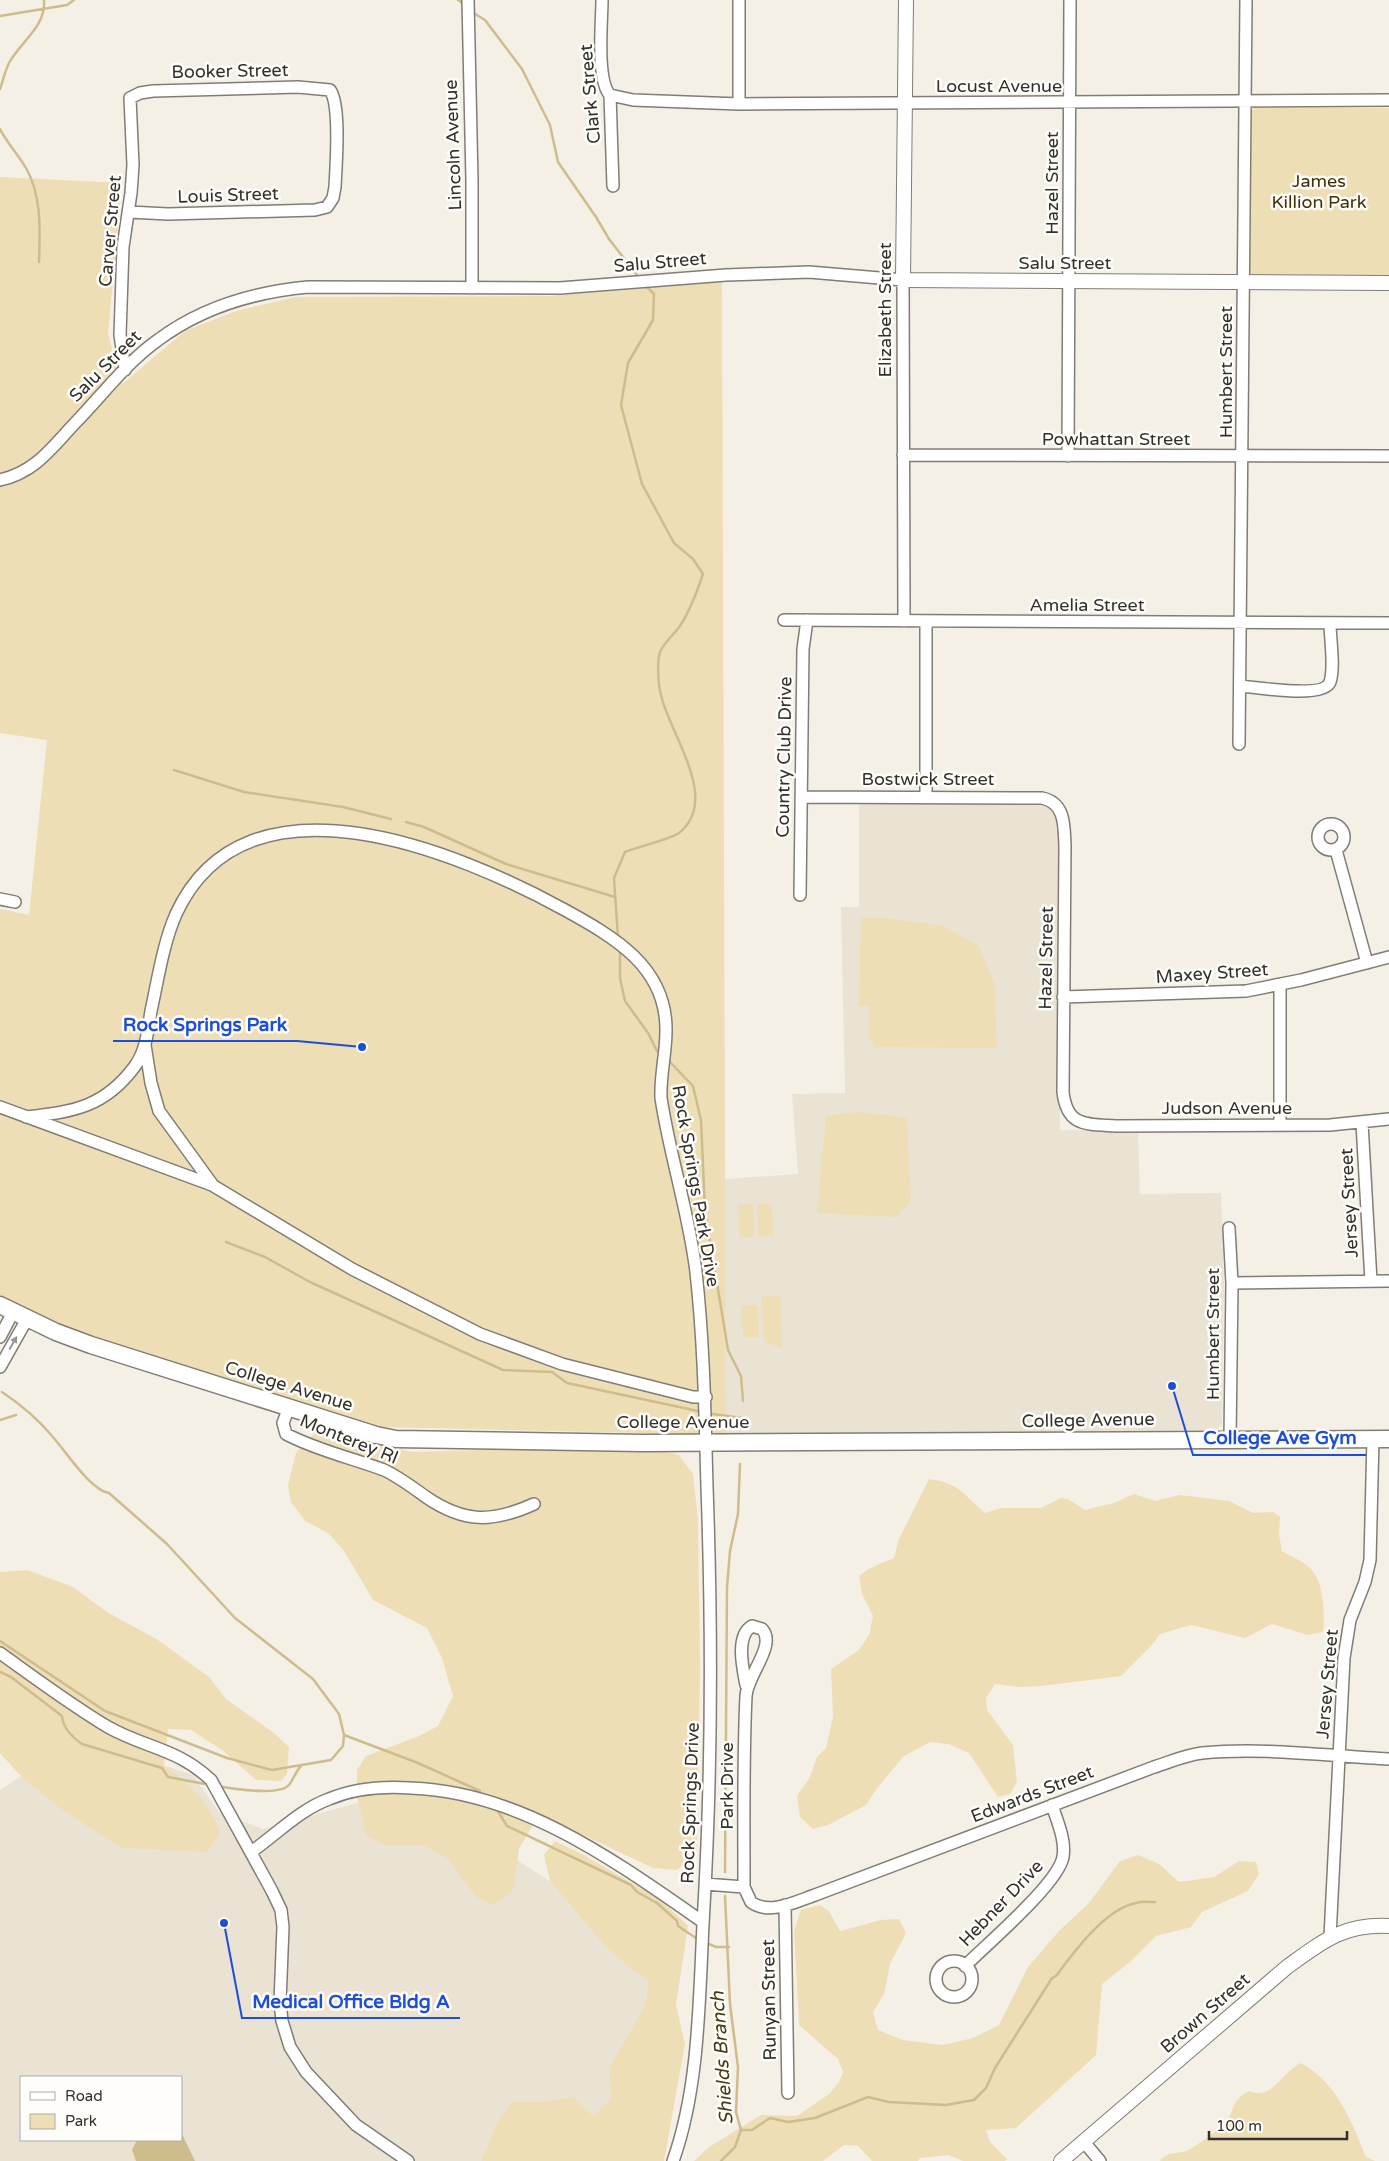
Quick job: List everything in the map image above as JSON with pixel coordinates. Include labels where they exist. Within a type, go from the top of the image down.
[{"type":"main road","name":"College Avenue","points":[[13,1312],[91,1345],[396,1439],[706,1442],[1389,1438]]},
{"type":"street","name":"Lincoln Avenue","points":[[468,0],[472,288]]},
{"type":"street","name":"Clark Street","points":[[602,0],[604,85],[610,95],[613,186]]},
{"type":"street","points":[[739,0],[739,104]]},
{"type":"street","name":"Elizabeth Street","points":[[904,621],[903,280],[906,0]]},
{"type":"street","name":"Hazel Street","points":[[1068,456],[1070,0]]},
{"type":"street","name":"Humbert Street","points":[[1239,744],[1246,0]]},
{"type":"street","name":"Booker Street","points":[[132,96],[154,91],[189,89],[298,87],[330,90],[335,100],[336,154],[335,187],[333,198],[327,207]]},
{"type":"street","name":"Locust Avenue","points":[[610,95],[633,100],[739,104],[1389,100]]},
{"type":"street","name":"Carver Street","points":[[125,370],[120,335],[123,247],[129,212],[133,165],[129,100],[132,96]]},
{"type":"street","name":"Louis Street","points":[[129,212],[223,213],[315,210],[327,207]]},
{"type":"street","name":"Salu Street","points":[[0,480],[25,472],[35,464],[125,370],[158,340],[182,325],[226,304],[261,294],[308,288],[588,287],[799,272],[833,273],[903,280],[1389,283]]},
{"type":"street","name":"Powhattan Street","points":[[903,456],[1389,456]]},
{"type":"street","name":"Amelia Street","points":[[784,620],[1389,623]]},
{"type":"street","name":"Country Club Drive","points":[[800,894],[803,649],[807,620]]},
{"type":"street","points":[[926,622],[926,796]]},
{"type":"street","points":[[1240,686],[1297,691],[1312,691],[1325,688],[1330,681],[1331,672],[1330,623]]},
{"type":"street","name":"Bostwick Street","points":[[801,797],[926,796],[1042,798],[1054,803]]},
{"type":"street","name":"Hazel Street","points":[[1054,803],[1060,811],[1064,822],[1063,1092],[1064,1105],[1069,1114]]},
{"type":"street","name":"Rock Springs Park Drive","points":[[26,1117],[72,1111],[98,1100],[130,1072],[145,1045],[169,934],[186,894],[212,863],[245,843],[264,836],[286,832],[326,830],[394,841],[469,866],[510,884],[605,931],[644,965],[657,986],[664,1008],[666,1044],[660,1080],[661,1098],[688,1224],[695,1268],[706,1397],[706,1442]]},
{"type":"street","points":[[1336,850],[1366,963]]},
{"type":"street","points":[[0,899],[16,902]]},
{"type":"street","name":"Maxey Street","points":[[1063,997],[1216,993],[1280,985],[1389,956]]},
{"type":"street","points":[[1280,985],[1280,1125]]},
{"type":"street","name":"Rock Springs Park Drive","points":[[145,1045],[151,1083],[159,1111],[212,1185]]},
{"type":"street","name":"Rock Springs Park Drive","points":[[0,1107],[212,1185],[352,1269],[480,1334],[521,1350],[603,1376],[693,1397],[706,1397]]},
{"type":"street","name":"Judson Avenue","points":[[1069,1114],[1083,1123],[1116,1126],[1362,1123],[1389,1119]]},
{"type":"street","name":"Jersey Street","points":[[1362,1123],[1371,1281]]},
{"type":"street","name":"Humbert Street","points":[[1230,1228],[1232,1283],[1230,1439]]},
{"type":"street","points":[[1232,1283],[1389,1281]]},
{"type":"street","points":[[0,1337],[13,1312]]},
{"type":"street","points":[[0,1367],[13,1312]]},
{"type":"street","name":"Monterey Rl","points":[[289,1406],[283,1423],[286,1434],[393,1474],[426,1498],[457,1513],[472,1518],[488,1519],[509,1514],[534,1504]]},
{"type":"street","name":"Jersey Street","points":[[1330,1937],[1346,1635],[1365,1582],[1370,1560],[1372,1438]]},
{"type":"street","name":"Rock Springs Drive","points":[[673,2161],[682,2134],[691,2089],[705,1884],[710,1622],[706,1442]]},
{"type":"street","points":[[0,1653],[109,1727],[175,1754],[196,1766],[210,1780],[268,1883],[281,1910],[283,1927],[281,2015],[290,2047],[306,2072],[356,2125],[408,2161]]},
{"type":"street","name":"Park Drive","points":[[744,1887],[746,1685]]},
{"type":"street","name":"Edwards Street","points":[[744,1887],[748,1899],[757,1906],[770,1908],[785,1905],[1192,1755],[1226,1752],[1389,1759]]},
{"type":"street","points":[[250,1852],[307,1809],[349,1792],[394,1787],[456,1792],[511,1807],[577,1839],[703,1922]]},
{"type":"street","name":"Hebner Drive","points":[[966,1966],[1039,1892],[1061,1865],[1063,1846],[1052,1805]]},
{"type":"street","points":[[705,1884],[744,1887]]},
{"type":"street","name":"Runyan Street","points":[[785,1905],[788,2094]]},
{"type":"street","name":"Brown Street","points":[[1061,2161],[1288,1967],[1330,1937],[1362,1926],[1389,1926]]},
{"type":"street","points":[[1084,2142],[1100,2161]]},
{"type":"shaded area","points":[[1032,803],[1049,807],[1055,814],[1058,824],[1060,1130],[1138,1131],[1140,1194],[1221,1193],[1224,1283],[1222,1425],[1215,1430],[726,1435],[724,1179],[798,1174],[792,1094],[845,1093],[841,907],[859,907],[859,804]]},
{"type":"shaded area","points":[[79,1737],[193,1775],[219,1812],[263,1829],[364,1801],[479,1835],[658,1952],[669,1984],[586,2161],[0,2161],[0,1790]]},
{"type":"shaded area","points":[[182,2134],[195,2161],[136,2161],[132,2150],[136,2141],[182,2141]]},
{"type":"green space","name":"James Killion Park","points":[[1255,108],[1389,108],[1389,276],[1250,275],[1250,112]]},
{"type":"green space","points":[[0,177],[122,183],[108,334],[122,384],[185,331],[236,311],[295,297],[550,296],[722,282],[726,1435],[376,1427],[71,1330],[19,1308],[0,1296],[0,909],[29,915],[47,740],[0,733]]},
{"type":"green space","points":[[861,918],[887,918],[943,926],[979,946],[994,982],[997,1048],[876,1047],[869,1038],[869,1006],[859,1006]]},
{"type":"green space","points":[[857,1112],[907,1118],[911,1202],[896,1217],[817,1213],[826,1116]]},
{"type":"green space","points":[[753,1204],[754,1237],[739,1237],[738,1205]]},
{"type":"green space","points":[[757,1204],[772,1204],[773,1236],[758,1237]]},
{"type":"green space","points":[[761,1296],[781,1296],[782,1348],[764,1342]]},
{"type":"green space","points":[[758,1305],[759,1337],[743,1337],[741,1306]]},
{"type":"green space","points":[[326,1429],[411,1452],[521,1449],[660,1450],[679,1455],[693,1474],[698,1519],[700,1665],[697,1851],[677,1870],[653,1868],[539,1814],[519,1849],[513,1891],[494,1905],[476,1897],[447,1858],[423,1845],[384,1845],[366,1835],[357,1797],[357,1770],[366,1756],[419,1736],[438,1726],[453,1696],[442,1658],[427,1628],[373,1600],[344,1551],[328,1533],[305,1521],[291,1502],[288,1485],[296,1453],[315,1432]]},
{"type":"green space","points":[[929,1479],[955,1487],[985,1513],[1001,1508],[1041,1508],[1061,1498],[1068,1499],[1085,1510],[1114,1503],[1134,1494],[1155,1501],[1180,1495],[1229,1501],[1253,1513],[1273,1512],[1280,1517],[1279,1535],[1282,1551],[1309,1567],[1319,1583],[1324,1609],[1323,1632],[1308,1635],[1272,1624],[1245,1638],[1191,1625],[1160,1634],[1152,1645],[1121,1676],[1041,1686],[1020,1687],[995,1684],[986,1698],[987,1710],[1013,1745],[1017,1782],[1010,1794],[998,1797],[969,1753],[948,1744],[930,1742],[904,1756],[877,1788],[866,1805],[828,1825],[813,1829],[800,1817],[797,1796],[809,1779],[817,1757],[826,1748],[833,1716],[831,1669],[859,1650],[869,1635],[873,1616],[862,1594],[859,1576],[870,1568],[894,1558],[899,1539]]},
{"type":"green space","points":[[27,1570],[73,1587],[107,1612],[158,1640],[209,1677],[226,1699],[274,1733],[289,1747],[287,1774],[281,1781],[256,1780],[222,1750],[191,1730],[168,1729],[164,1766],[191,1787],[198,1795],[211,1813],[220,1834],[207,1852],[121,1848],[55,1805],[17,1772],[0,1753],[0,1572]]},
{"type":"green space","points":[[555,1841],[582,1854],[661,1900],[688,1926],[676,2005],[685,2044],[664,2161],[481,2161],[498,2121],[512,2102],[543,2102],[573,2097],[594,2117],[611,2098],[609,2068],[645,2006],[649,1983],[606,1947],[550,1881],[544,1855]]},
{"type":"green space","points":[[1138,1855],[1159,1864],[1179,1882],[1214,1877],[1239,1861],[1256,1862],[1259,1874],[1248,1891],[1202,1912],[1191,1927],[1156,1936],[1131,1961],[1102,1984],[1096,2055],[1016,2128],[986,2130],[990,2142],[1007,2159],[1005,2161],[963,2161],[948,2155],[920,2158],[918,2161],[872,2161],[858,2146],[844,2145],[823,2161],[694,2161],[709,2147],[761,2115],[797,2116],[829,2094],[839,2082],[843,2072],[838,2059],[799,2025],[794,1930],[801,1910],[820,1905],[829,1911],[840,1931],[881,1920],[899,1919],[906,1933],[890,1964],[884,1994],[873,2012],[878,2030],[903,2040],[942,2045],[973,2038],[999,2025],[1028,1967],[1059,1931],[1089,1903],[1120,1861]]},
{"type":"green space","points":[[1301,2063],[1314,2071],[1333,2092],[1348,2116],[1366,2157],[1375,2161],[1160,2161],[1167,2155],[1188,2150],[1207,2138],[1224,2124],[1239,2098],[1249,2091],[1257,2093],[1270,2089]]},
{"type":"waterway","points":[[0,89],[9,63],[41,18],[44,10],[44,0]]},
{"type":"waterway","points":[[0,16],[67,5],[74,0]]},
{"type":"waterway","points":[[458,0],[465,5]]},
{"type":"waterway","points":[[472,12],[485,20],[522,69],[550,125],[558,162],[609,239],[640,279]]},
{"type":"waterway","points":[[0,129],[26,168],[35,190],[39,214],[39,262]]},
{"type":"waterway","points":[[618,938],[614,878],[625,852],[679,833],[691,818],[695,800],[693,781],[687,761],[663,701],[658,667],[661,650],[684,620],[703,574],[693,559],[674,543],[642,484],[621,405],[628,363],[653,320],[654,294],[645,285]]},
{"type":"waterway","points":[[174,770],[244,792],[343,807],[391,819]]},
{"type":"waterway","points":[[406,822],[424,827],[506,864],[615,897]]},
{"type":"waterway","points":[[620,951],[620,978],[625,1001],[648,1033],[657,1051]]},
{"type":"waterway","points":[[668,1060],[693,1086],[701,1120],[705,1210],[728,1350],[741,1376],[743,1401]]},
{"type":"waterway","points":[[226,1242],[265,1257],[310,1282],[503,1370],[552,1372],[567,1383],[698,1411]]},
{"type":"waterway","points":[[0,1641],[105,1711],[227,1758],[272,1770],[331,1760],[343,1746],[344,1735],[339,1714],[313,1679],[235,1618],[167,1544],[109,1493],[94,1485],[78,1469],[41,1424],[2,1392]]},
{"type":"waterway","points":[[713,1414],[742,1418]]},
{"type":"waterway","points":[[0,1420],[16,1415]]},
{"type":"waterway","points":[[725,1872],[727,1587],[730,1551],[738,1514],[740,1464]]},
{"type":"waterway","points":[[0,1672],[11,1677],[62,1716],[69,1732],[82,1744],[162,1768],[168,1777],[205,1784]]},
{"type":"waterway","points":[[344,1735],[418,1763],[480,1791]]},
{"type":"waterway","points":[[223,1787],[257,1791],[284,1788],[289,1785],[301,1766]]},
{"type":"waterway","points":[[496,1808],[507,1826],[631,1885],[637,1892],[657,1903],[677,1921],[678,1926],[696,1938]]},
{"type":"waterway","name":"Shields Branch","points":[[721,2161],[735,2147],[741,2130],[736,2112],[738,2067],[730,2004],[725,1896]]},
{"type":"waterway","points":[[741,2130],[752,2130],[770,2118],[788,2122],[815,2118],[868,2097],[889,2102],[946,2105],[974,2100],[986,2088],[995,2068],[1052,1978],[1056,1976],[1091,1933],[1102,1922],[1124,1907],[1141,1902],[1155,1902]]},
{"type":"waterway","points":[[709,1944],[716,1947],[729,1947]]},
{"type":"place","name":"Rock Springs Park","points":[[362,1047]]},
{"type":"place","name":"College Ave Gym","points":[[1172,1386]]},
{"type":"place","name":"Medical Office Bldg A","points":[[224,1923]]}]
